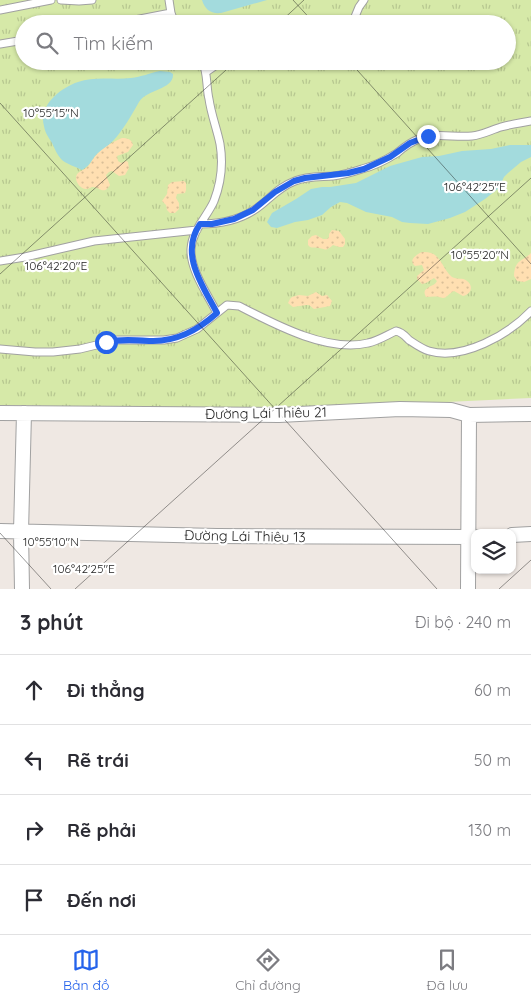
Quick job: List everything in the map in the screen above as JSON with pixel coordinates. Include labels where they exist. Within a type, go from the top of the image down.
[{"type":"street","name":"Đường Lái Thiêu 21","points":[[0,413],[279,415],[408,409],[451,410],[469,415],[531,414]]},
{"type":"street","points":[[22,589],[21,532],[24,413]]},
{"type":"street","points":[[469,415],[472,529]]},
{"type":"street","name":"Đường Lái Thiêu 13","points":[[0,531],[217,536],[471,537]]},
{"type":"street","points":[[516,535],[531,534]]},
{"type":"street","points":[[468,589],[471,550]]},
{"type":"lane","points":[[0,10],[51,0]]},
{"type":"lane","points":[[61,0],[92,0]]},
{"type":"lane","points":[[161,15],[171,13],[169,0]]},
{"type":"lane","points":[[355,15],[358,7],[364,0]]},
{"type":"lane","points":[[0,44],[15,42]]},
{"type":"lane","points":[[209,70],[206,72],[210,108],[219,142],[220,176],[214,200],[198,227],[191,249],[193,264],[217,313]]},
{"type":"lane","points":[[0,261],[103,240],[223,222],[245,215],[261,205],[275,192],[294,181],[364,169],[390,157],[410,143],[428,136],[472,136],[531,121]]},
{"type":"lane","points":[[0,349],[53,352],[80,349],[117,340],[164,340],[177,338],[198,329],[228,305],[234,305],[292,332],[312,339],[358,345],[378,340],[396,331],[422,348],[446,353],[471,348],[491,340],[510,329],[531,311]]},
{"type":"green space","points":[[0,0],[531,0],[531,398],[278,410],[0,405]]},
{"type":"sand","points":[[122,138],[129,139],[133,145],[128,152],[117,156],[118,161],[121,163],[128,162],[129,168],[125,175],[119,176],[112,171],[109,172],[106,175],[110,185],[106,190],[93,187],[84,189],[81,187],[76,180],[78,173],[88,166],[102,150]]},
{"type":"sand","points":[[184,181],[186,183],[185,193],[177,194],[176,198],[179,203],[179,209],[175,213],[170,213],[162,201],[167,194],[168,185],[172,182]]},
{"type":"sand","points":[[332,230],[339,231],[345,239],[343,247],[333,245],[325,250],[308,245],[308,240],[312,236],[316,235],[327,239]]},
{"type":"sand","points":[[422,252],[429,252],[437,257],[452,277],[467,281],[471,287],[470,292],[463,296],[454,291],[444,298],[426,297],[426,289],[437,281],[434,278],[422,284],[417,279],[417,276],[424,270],[422,265],[415,266],[412,262],[415,256]]},
{"type":"sand","points":[[531,253],[531,279],[524,282],[517,281],[514,276],[517,264]]},
{"type":"sand","points":[[316,292],[322,296],[327,295],[332,301],[330,306],[314,309],[309,305],[293,307],[288,303],[292,297],[299,295],[308,296]]},
{"type":"water","points":[[202,0],[267,0],[217,13],[207,9]]},
{"type":"water","points":[[160,71],[173,74],[169,83],[148,94],[139,102],[117,136],[86,167],[82,170],[60,158],[46,133],[43,119],[47,105],[58,93],[84,80],[131,78]]},
{"type":"water","points":[[510,145],[531,145],[531,157],[521,162],[508,173],[499,188],[485,199],[465,212],[450,218],[428,224],[402,222],[392,217],[366,212],[347,203],[340,202],[322,215],[308,220],[277,228],[271,227],[267,222],[272,213],[311,189],[356,183],[390,166],[422,157]]},
{"type":"route","points":[[106,342],[128,339],[152,341],[177,338],[198,329],[217,313],[193,264],[192,242],[200,224],[223,222],[245,215],[261,205],[275,192],[294,181],[364,169],[390,157],[410,143],[428,136]]}]
